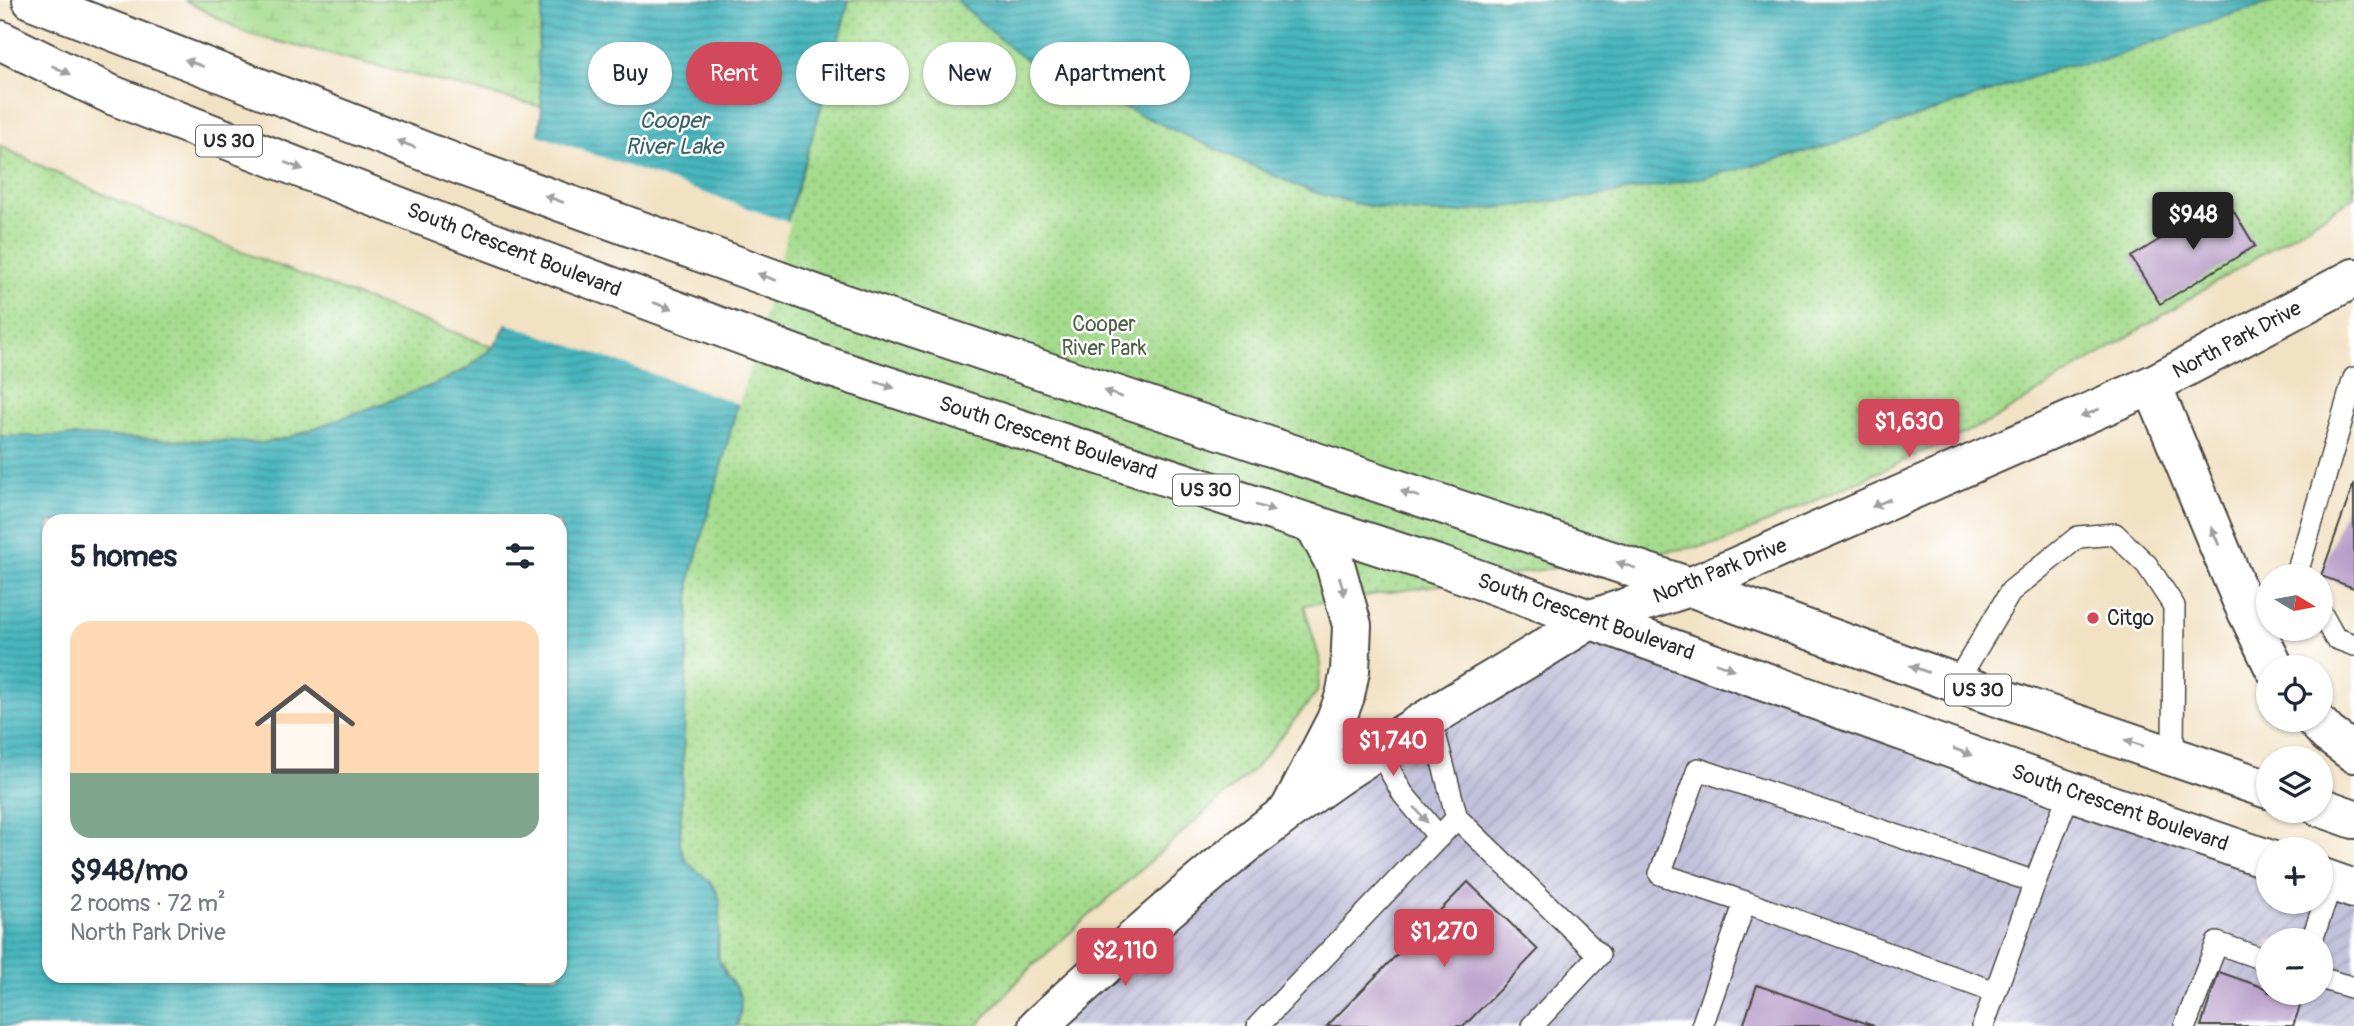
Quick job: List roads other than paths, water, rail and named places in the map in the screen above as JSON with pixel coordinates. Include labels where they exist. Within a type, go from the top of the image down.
[{"type":"main road","name":"US 30","points":[[32,0],[470,169],[832,300],[1690,587],[1956,683],[2256,785]]},
{"type":"main road","name":"South Crescent Boulevard","points":[[0,40],[112,95],[461,232],[820,364],[1314,524],[1591,619],[2256,855]]},
{"type":"main road","name":"North Park Drive","points":[[1038,1026],[1171,905],[1289,811],[1379,751],[1591,619],[1690,587],[2152,385],[2354,278]]},
{"type":"main road","points":[[2152,385],[2241,599],[2268,655]]},
{"type":"main road","points":[[1289,811],[1336,720],[1350,671],[1352,625],[1335,564],[1314,524]]},
{"type":"main road","points":[[2330,732],[2354,752]]},
{"type":"main road","points":[[2333,812],[2354,819]]},
{"type":"lane","points":[[2300,564],[2354,378]]},
{"type":"lane","points":[[1956,683],[2011,591],[2078,537],[2115,534],[2147,565],[2174,606],[2173,756]]},
{"type":"lane","points":[[2333,634],[2335,638],[2354,645]]},
{"type":"lane","points":[[1431,719],[1457,818],[1599,956],[1532,1026]]},
{"type":"lane","points":[[1379,751],[1403,794],[1439,837]]},
{"type":"lane","points":[[1995,992],[1660,874],[1698,769],[2035,882]]},
{"type":"lane","points":[[1983,1026],[2070,791]]},
{"type":"lane","points":[[1258,1026],[1457,818]]},
{"type":"lane","points":[[2317,928],[2335,882]]},
{"type":"lane","points":[[1702,1026],[1745,902]]},
{"type":"lane","points":[[2185,1026],[2217,943],[2256,957]]},
{"type":"lane","points":[[2333,982],[2354,988]]},
{"type":"water","name":"Cooper River Lake","points":[[544,0],[849,0],[838,42],[796,42],[796,105],[821,105],[762,305],[690,579],[680,842],[682,852],[690,865],[712,884],[719,898],[718,957],[721,967],[739,993],[741,1001],[737,1026],[0,1026],[0,436],[79,436],[262,443],[287,438],[436,384],[468,368],[494,347],[506,326],[525,261],[542,107],[537,56]]},
{"type":"water","points":[[956,0],[2281,0],[2229,15],[2105,60],[2067,65],[1865,134],[1763,163],[1659,186],[1453,213],[1372,206],[1314,192],[1118,105],[1190,105],[1190,42],[1030,42],[1030,63],[1016,53],[1016,42],[1003,42]]},
{"type":"place","name":"Citgo","points":[[2093,618]]},
{"type":"park label","name":"Cooper River Park","points":[[1104,336]]}]
